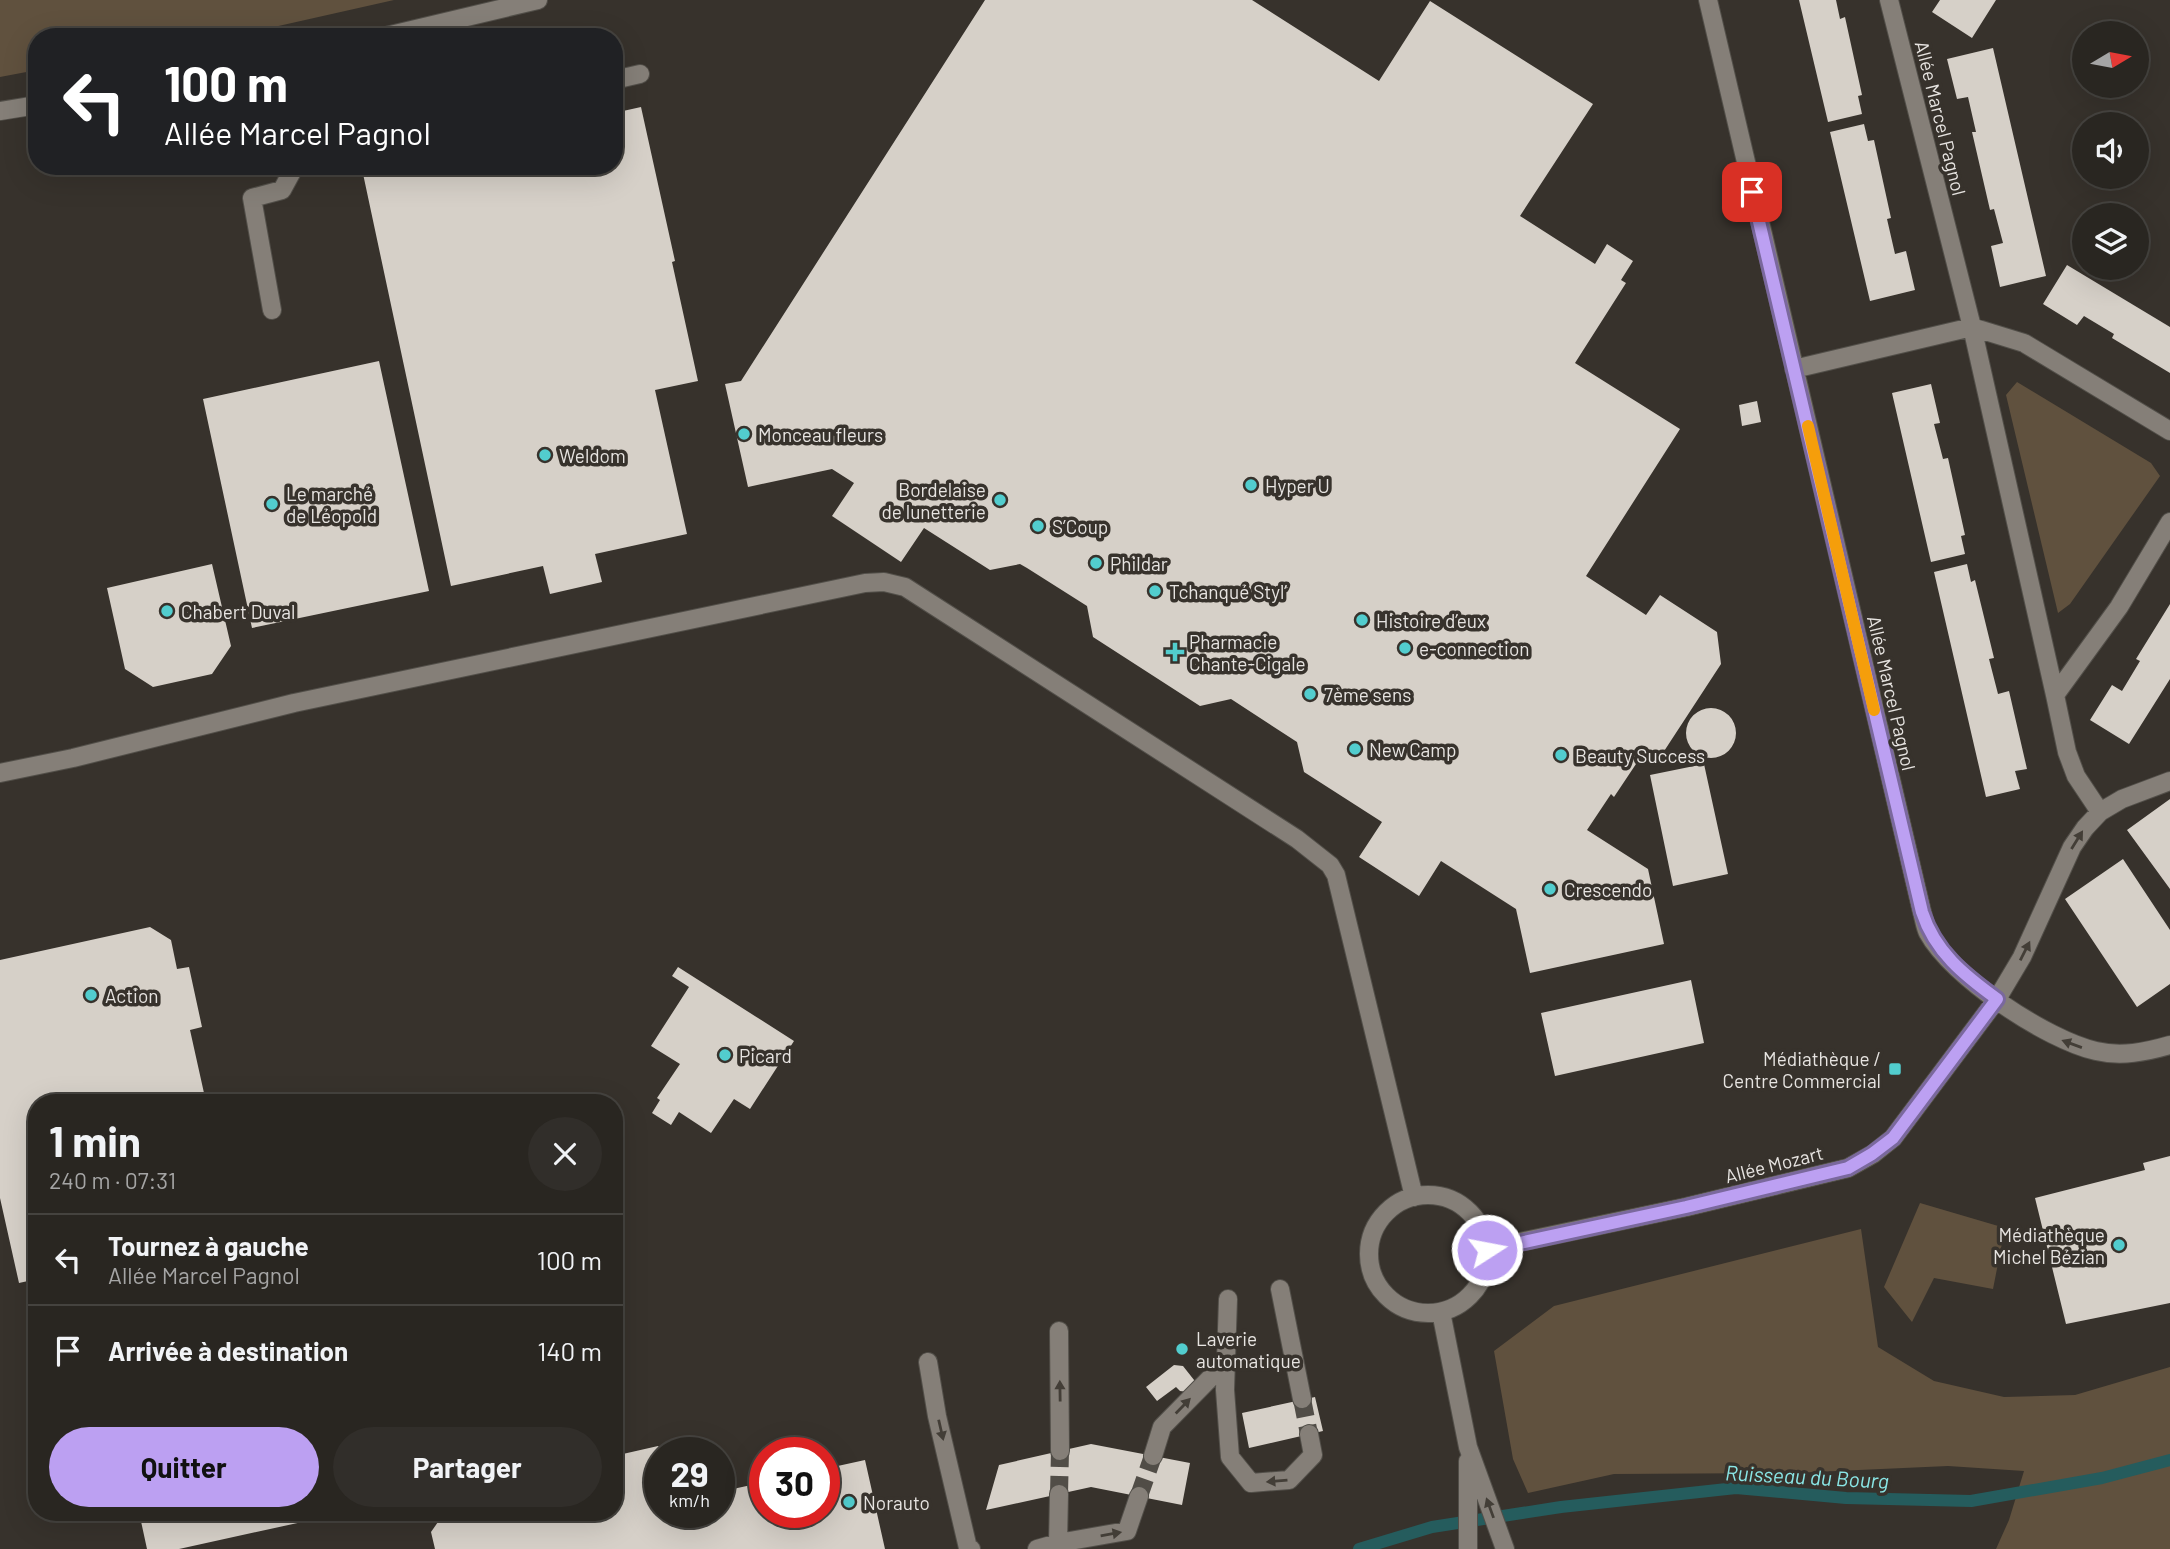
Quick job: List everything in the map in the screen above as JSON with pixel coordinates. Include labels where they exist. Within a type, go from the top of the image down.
[{"type":"street","points":[[442,28],[538,0]]},
{"type":"street","name":"Allée Marcel Pagnol","points":[[1708,0],[1928,933],[1958,968],[1997,999]]},
{"type":"street","name":"Allée Marcel Pagnol","points":[[1889,0],[1972,327],[2067,752],[2076,776],[2101,813]]},
{"type":"street","points":[[623,78],[640,75]]},
{"type":"street","points":[[0,111],[28,106]]},
{"type":"street","points":[[272,310],[252,198],[282,190],[290,175]]},
{"type":"street","points":[[1794,369],[1972,327],[2024,343],[2170,431]]},
{"type":"street","points":[[2055,695],[2119,607],[2170,522]]},
{"type":"street","points":[[0,773],[73,758],[294,703],[865,583],[884,582],[905,587],[1212,782],[1297,839],[1330,865],[1336,875],[1414,1196]]},
{"type":"street","name":"Allée Mozart","points":[[1487,1250],[1848,1168],[1872,1154],[1893,1138],[1997,999],[2027,946],[2072,847],[2085,828],[2122,799],[2170,781]]},
{"type":"street","points":[[1997,999],[2036,1027],[2068,1043],[2098,1052],[2120,1054],[2170,1045]]},
{"type":"street","points":[[1434,1195],[1454,1201],[1471,1213],[1482,1230],[1487,1250],[1481,1282],[1464,1301],[1441,1312],[1424,1313],[1407,1309],[1392,1301],[1380,1288],[1372,1272],[1369,1253],[1373,1234],[1382,1217],[1396,1204],[1414,1196],[1434,1195]]},
{"type":"street","points":[[1280,1289],[1302,1399]]},
{"type":"street","points":[[1228,1299],[1225,1390],[1230,1457],[1251,1483],[1289,1480],[1313,1455],[1309,1434]]},
{"type":"street","points":[[1441,1312],[1472,1467],[1505,1549]]},
{"type":"street","points":[[1059,1331],[1059,1451]]},
{"type":"street","points":[[928,1362],[937,1416],[968,1548],[971,1549]]},
{"type":"street","points":[[1153,1456],[1162,1427],[1226,1362]]},
{"type":"street","points":[[1468,1549],[1472,1467]]},
{"type":"street","points":[[1058,1543],[1059,1494]]},
{"type":"street","points":[[1037,1549],[1127,1531],[1139,1496]]},
{"type":"shaded area","points":[[0,0],[394,0],[269,28],[28,28],[28,72],[0,77]]},
{"type":"shaded area","points":[[2017,382],[2151,463],[2160,476],[2070,604],[2058,613],[2006,395]]},
{"type":"shaded area","points":[[1920,1203],[2005,1228],[1993,1289],[1934,1278],[1912,1322],[1884,1287]]},
{"type":"shaded area","points":[[1861,1229],[1878,1347],[1934,1381],[2004,1397],[2075,1395],[2170,1367],[2170,1549],[1996,1549],[2009,1520],[2024,1471],[1948,1466],[1792,1473],[1614,1474],[1528,1493],[1513,1459],[1494,1351],[1554,1306]]},
{"type":"building","name":"Hyper U","points":[[985,0],[1252,0],[1379,81],[1430,1],[1593,104],[1520,216],[1595,264],[1607,244],[1633,261],[1621,280],[1626,283],[1575,363],[1680,429],[1586,576],[1646,615],[1660,595],[1717,632],[1721,664],[1655,765],[1642,755],[1614,797],[1611,794],[1587,830],[1648,869],[1664,944],[1530,973],[1516,909],[1441,861],[1419,896],[1359,857],[1382,822],[1304,772],[1297,742],[1231,699],[1200,706],[1093,637],[1087,606],[1027,568],[1020,564],[990,570],[924,528],[901,562],[832,516],[854,483],[832,469],[748,487],[725,384],[741,381]]},
{"type":"building","points":[[1799,0],[1836,0],[1840,19],[1845,17],[1862,95],[1858,96],[1862,114],[1828,122]]},
{"type":"building","points":[[1940,0],[1996,0],[1972,38],[1932,12]]},
{"type":"building","points":[[1993,48],[2046,276],[2000,287],[1991,246],[2003,243],[1994,209],[1990,210],[1972,132],[1976,132],[1968,97],[1957,99],[1947,59]]},
{"type":"building","points":[[641,107],[698,381],[655,390],[687,534],[595,554],[602,582],[550,594],[543,566],[451,586],[363,175],[623,175],[623,111]]},
{"type":"building","points":[[1864,124],[1868,141],[1874,140],[1891,218],[1887,219],[1895,254],[1906,251],[1915,290],[1870,301],[1830,132]]},
{"type":"building","points":[[2067,265],[2072,268],[2072,280],[2092,280],[2170,327],[2170,373],[2112,338],[2114,334],[2084,316],[2077,325],[2043,304]]},
{"type":"building","points":[[379,361],[429,591],[252,628],[203,399]]},
{"type":"building","points":[[1931,384],[1940,423],[1934,424],[1943,459],[1948,458],[1965,535],[1961,536],[1965,554],[1931,562],[1892,393]]},
{"type":"building","points":[[1757,401],[1761,422],[1742,426],[1739,405]]},
{"type":"building","name":"Chabert Duval","points":[[212,564],[231,646],[212,674],[153,687],[125,669],[107,588]]},
{"type":"building","points":[[1967,564],[1971,582],[1975,580],[1994,658],[1989,659],[1998,694],[2009,691],[2027,769],[2015,771],[2020,789],[1986,797],[1934,572]]},
{"type":"building","points":[[2170,604],[2170,679],[2129,744],[2090,720],[2112,685],[2122,691],[2140,661],[2136,659]]},
{"type":"building","points":[[1711,708],[1729,715],[1736,733],[1729,751],[1711,758],[1693,751],[1686,733],[1693,715]]},
{"type":"building","points":[[1704,764],[1728,874],[1673,886],[1650,775]]},
{"type":"building","points":[[2170,799],[2170,889],[2127,830]]},
{"type":"building","points":[[2123,859],[2170,930],[2170,984],[2137,1007],[2065,899]]},
{"type":"building","name":"Action","points":[[150,927],[171,940],[177,969],[189,967],[202,1027],[190,1030],[204,1094],[28,1094],[28,1281],[19,1283],[0,1198],[0,960]]},
{"type":"building","name":"Picard","points":[[678,967],[794,1041],[750,1109],[734,1099],[711,1133],[679,1112],[671,1125],[652,1113],[660,1100],[657,1098],[680,1064],[651,1046],[689,987],[672,976]]},
{"type":"building","points":[[1691,980],[1704,1043],[1555,1076],[1541,1013]]},
{"type":"building","name":"Médiathèque Michel Bézian","points":[[2170,1156],[2170,1303],[2066,1324],[2035,1198],[2145,1170],[2143,1163]]},
{"type":"building","points":[[1174,1365],[1183,1366],[1198,1385],[1188,1392],[1180,1391],[1176,1387],[1157,1401],[1146,1387]]},
{"type":"building","points":[[1315,1397],[1323,1431],[1249,1448],[1242,1413]]},
{"type":"building","points":[[1091,1444],[1190,1463],[1182,1505],[1091,1487],[986,1510],[999,1465]]},
{"type":"building","points":[[644,1449],[644,1528],[735,1528],[735,1489],[749,1485],[749,1528],[840,1528],[840,1465],[865,1460],[885,1549],[435,1549],[431,1532],[439,1521],[623,1521],[623,1454]]},
{"type":"building","points":[[141,1521],[307,1521],[179,1549],[147,1549]]},
{"type":"waterway","name":"Ruisseau du Bourg","points":[[1359,1549],[1432,1527],[1561,1507],[1736,1488],[1846,1498],[1971,1501],[2102,1478],[2170,1460]]},
{"type":"tunnel","points":[[1302,1399],[1309,1434]]},
{"type":"tunnel","points":[[1059,1494],[1060,1451]]},
{"type":"tunnel","points":[[1139,1496],[1153,1456]]},
{"type":"slow traffic","points":[[1808,426],[1874,710]]},
{"type":"place","name":"Monceau fleurs","points":[[744,434]]},
{"type":"place","name":"Weldom","points":[[545,455]]},
{"type":"place","name":"Hyper U","points":[[1251,485]]},
{"type":"place","name":"Bordelaise de lunetterie","points":[[1000,500]]},
{"type":"place","name":"Le marché de Léopold","points":[[272,504]]},
{"type":"place","name":"S’Coup","points":[[1038,526]]},
{"type":"place","name":"Phildar","points":[[1096,563]]},
{"type":"place","name":"Tchanqué Styl’","points":[[1155,591]]},
{"type":"place","name":"Chabert Duval","points":[[167,611]]},
{"type":"place","name":"Histoire d’eux","points":[[1362,620]]},
{"type":"place","name":"e-connection","points":[[1405,648]]},
{"type":"place","name":"Pharmacie Chante-Cigale","points":[[1175,652]]},
{"type":"place","name":"7ème sens","points":[[1310,694]]},
{"type":"place","name":"New Camp","points":[[1355,749]]},
{"type":"place","name":"Beauty Success","points":[[1561,755]]},
{"type":"place","name":"Crescendo","points":[[1550,889]]},
{"type":"place","name":"Action","points":[[91,995]]},
{"type":"place","name":"Picard","points":[[725,1055]]},
{"type":"place","name":"Médiathèque / Centre Commercial","points":[[1895,1069]]},
{"type":"place","name":"Médiathèque Michel Bézian","points":[[2119,1245]]},
{"type":"place","name":"Laverie automatique","points":[[1182,1349]]},
{"type":"place","name":"Norauto","points":[[849,1502]]},
{"type":"route","points":[[1487,1250],[1686,1207],[1848,1168],[1893,1138],[1997,999],[1958,968],[1928,933],[1752,192]]}]
